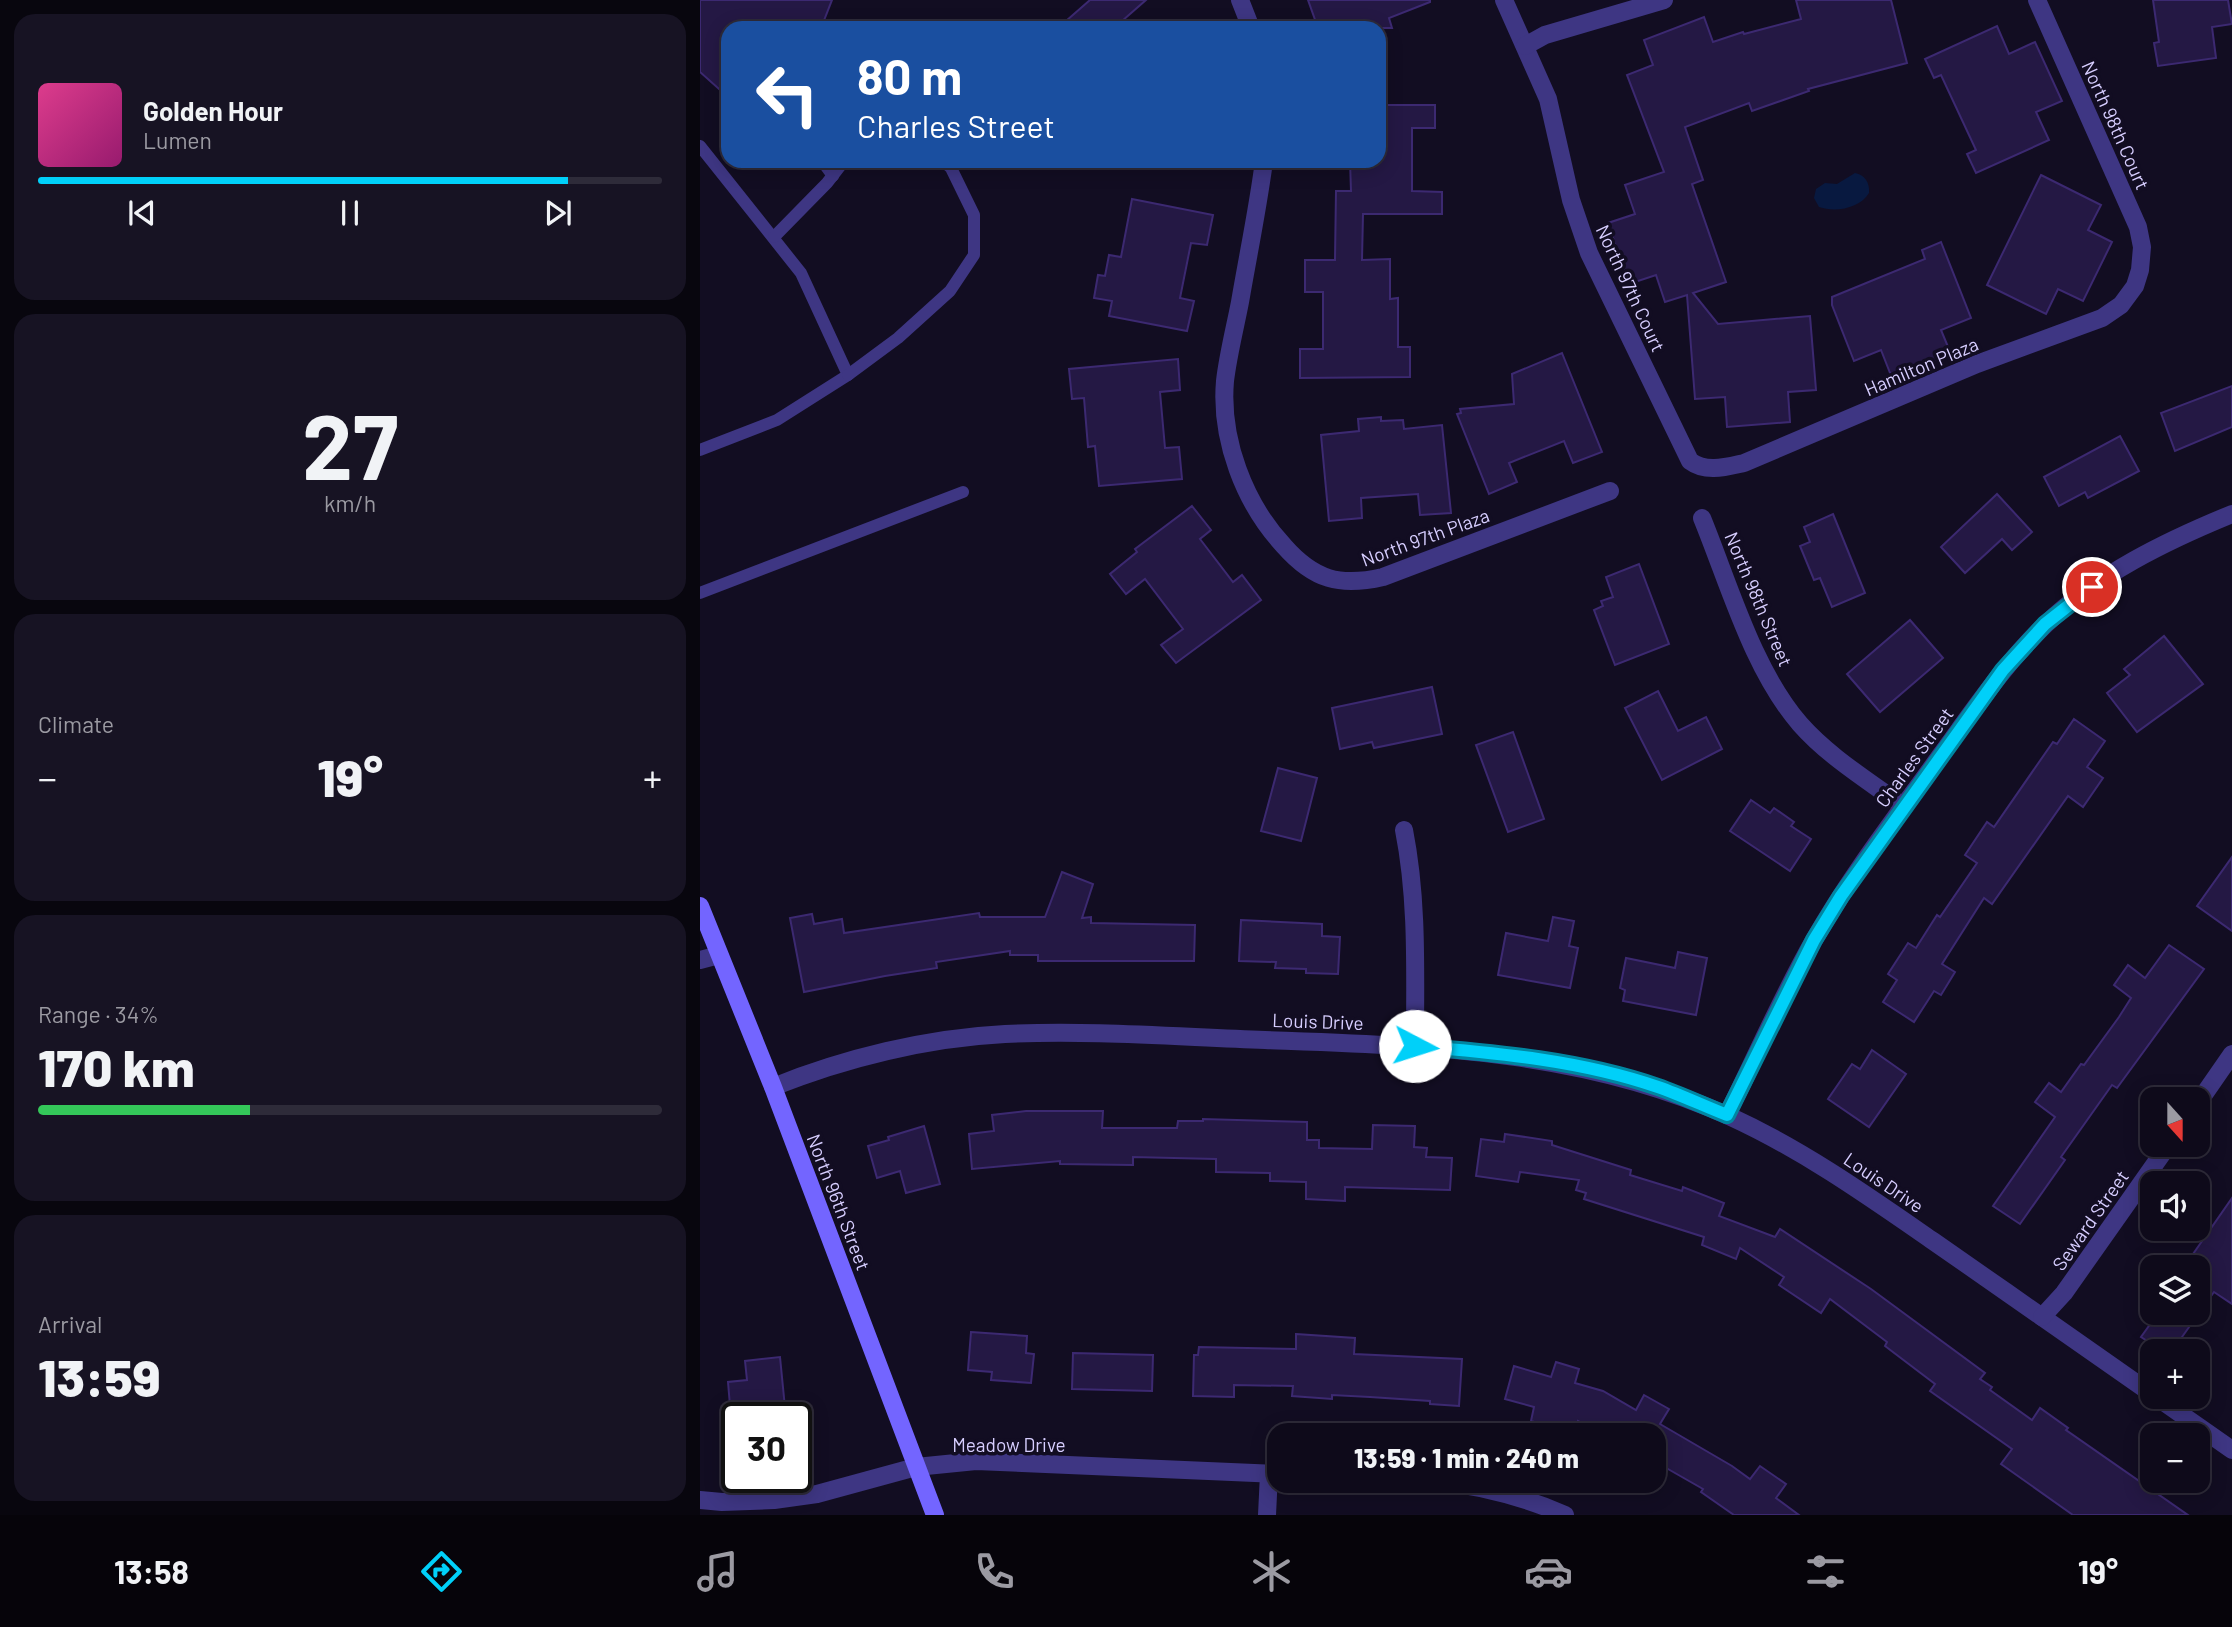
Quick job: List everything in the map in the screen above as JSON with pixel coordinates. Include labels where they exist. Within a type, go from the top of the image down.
[{"type":"street","points":[[1240,0],[1248,21]]},
{"type":"street","name":"North 97th Court","points":[[1504,0],[1548,99],[1571,200],[1589,253],[1690,461],[1697,466]]},
{"type":"street","points":[[1525,46],[1545,35],[1664,0]]},
{"type":"street","name":"North 98th Court","points":[[2037,0],[2138,227],[2142,247],[2140,271]]},
{"type":"street","name":"North 97th Plaza","points":[[1263,168],[1225,381],[1226,422],[1240,476],[1256,509],[1276,538],[1298,562],[1318,575],[1340,582],[1360,583],[1383,578],[1610,491]]},
{"type":"street","name":"Hamilton Plaza","points":[[1697,466],[1715,469],[1744,463],[1977,365],[2102,318],[2121,305],[2135,286],[2140,271]]},
{"type":"street","name":"Charles Street","points":[[1727,1115],[1814,940],[1841,896],[2003,670],[2045,624],[2111,574],[2232,514]]},
{"type":"street","name":"North 98th Street","points":[[1702,518],[1756,652],[1784,704],[1821,745],[1904,807]]},
{"type":"street","points":[[1404,830],[1415,910],[1415,1046]]},
{"type":"street","name":"North 96th Street","points":[[700,906],[774,1087],[935,1515]]},
{"type":"street","points":[[700,960],[719,955]]},
{"type":"street","name":"Louis Drive","points":[[774,1087],[846,1063],[897,1050],[952,1039],[1004,1034],[1092,1034],[1415,1046],[1573,1065],[1657,1087],[1778,1139],[1840,1176],[2140,1385]]},
{"type":"street","points":[[2209,1087],[2232,1055]]},
{"type":"street","name":"Seward Street","points":[[2042,1317],[2064,1293],[2160,1157]]},
{"type":"street","name":"Louis Drive","points":[[2174,1409],[2232,1450]]},
{"type":"street","name":"Meadow Drive","points":[[700,1500],[722,1502],[785,1499],[916,1467],[976,1461],[1267,1474]]},
{"type":"street","points":[[1268,1515],[1271,1493]]},
{"type":"street","points":[[1504,1493],[1565,1515]]},
{"type":"lane","points":[[700,146],[801,273],[848,375]]},
{"type":"lane","points":[[827,168],[833,176]]},
{"type":"lane","points":[[774,237],[839,168]]},
{"type":"lane","points":[[700,450],[776,420],[848,375],[898,338],[950,291],[974,255],[974,215],[951,168]]},
{"type":"lane","points":[[700,593],[963,492]]},
{"type":"water","points":[[1855,173],[1868,183],[1869,193],[1865,198],[1847,208],[1819,207],[1814,198],[1816,189],[1825,183],[1837,184]]},
{"type":"building","points":[[700,0],[832,0],[824,21],[721,21],[721,91],[700,72]]},
{"type":"building","points":[[1090,0],[1146,0],[1122,21],[1066,21]]},
{"type":"building","points":[[1308,0],[1430,0],[1389,18],[1392,28],[1386,28],[1386,21],[1316,21]]},
{"type":"building","points":[[1796,0],[1891,0],[1907,63],[1808,89],[1809,91],[1752,111],[1749,103],[1685,127],[1703,180],[1692,184],[1726,282],[1693,293],[1718,324],[1810,316],[1816,390],[1788,392],[1790,422],[1727,427],[1725,397],[1695,399],[1687,295],[1665,302],[1656,275],[1629,284],[1608,223],[1635,214],[1625,185],[1664,172],[1627,75],[1653,65],[1644,40],[1704,17],[1713,42],[1801,19]]},
{"type":"building","points":[[2153,0],[2228,0],[2232,24],[2212,27],[2216,58],[2158,66],[2154,43],[2159,42]]},
{"type":"building","points":[[1997,26],[2009,54],[2035,42],[2062,101],[2036,112],[2049,140],[1976,173],[1967,154],[1976,150],[1941,75],[1934,78],[1925,59]]},
{"type":"building","points":[[1386,105],[1435,105],[1435,128],[1412,128],[1412,191],[1442,192],[1442,214],[1363,214],[1362,260],[1390,259],[1390,299],[1398,298],[1398,347],[1410,347],[1410,377],[1300,378],[1300,349],[1323,349],[1323,292],[1305,292],[1305,260],[1335,260],[1336,191],[1351,191],[1350,168],[1386,168]]},
{"type":"building","points":[[2041,175],[2101,205],[2088,230],[2112,242],[2083,301],[2058,289],[2046,314],[1987,285]]},
{"type":"building","points":[[1132,199],[1213,215],[1207,245],[1191,243],[1180,298],[1194,301],[1187,331],[1109,316],[1112,301],[1094,298],[1098,275],[1105,276],[1109,255],[1121,257]]},
{"type":"building","points":[[1941,242],[1971,318],[1941,330],[1951,354],[1892,378],[1881,350],[1854,361],[1832,305],[1832,297],[1925,259],[1922,250]]},
{"type":"building","points":[[1562,353],[1602,452],[1573,463],[1564,441],[1509,463],[1517,482],[1489,494],[1457,414],[1461,413],[1460,409],[1514,404],[1512,374]]},
{"type":"building","points":[[1178,359],[1180,390],[1160,392],[1165,448],[1179,447],[1182,479],[1099,486],[1095,446],[1088,447],[1084,398],[1072,399],[1069,369]]},
{"type":"building","points":[[2232,386],[2232,427],[2175,451],[2161,413]]},
{"type":"building","points":[[1381,417],[1381,421],[1403,420],[1404,429],[1442,425],[1451,513],[1420,515],[1418,494],[1361,498],[1362,518],[1329,521],[1321,435],[1359,431],[1358,419]]},
{"type":"building","points":[[2120,436],[2139,471],[2088,498],[2085,492],[2059,506],[2044,477]]},
{"type":"building","points":[[1997,494],[2032,532],[2012,550],[2002,539],[1965,573],[1941,547]]},
{"type":"building","points":[[1192,506],[1211,530],[1200,539],[1233,582],[1242,575],[1261,600],[1176,663],[1161,645],[1183,629],[1145,579],[1126,594],[1110,574],[1137,552],[1135,549]]},
{"type":"building","points":[[1833,514],[1865,593],[1832,607],[1820,578],[1814,580],[1800,546],[1810,542],[1804,527]]},
{"type":"building","points":[[1639,564],[1669,644],[1615,665],[1594,610],[1603,606],[1601,601],[1613,597],[1606,577]]},
{"type":"building","points":[[1910,620],[1943,658],[1880,712],[1847,674]]},
{"type":"building","points":[[2164,636],[2203,684],[2137,732],[2107,693],[2130,675],[2124,669]]},
{"type":"building","points":[[1432,687],[1442,734],[1374,748],[1372,742],[1340,749],[1332,708]]},
{"type":"building","points":[[1658,691],[1678,731],[1706,717],[1722,749],[1662,780],[1625,708]]},
{"type":"building","points":[[2074,719],[2105,741],[2087,767],[2103,778],[2083,807],[2068,796],[1992,904],[1984,898],[1942,964],[1955,972],[1941,995],[1934,991],[1914,1022],[1883,1002],[1897,980],[1888,974],[1908,943],[1916,948],[1937,915],[1940,917],[1977,863],[1965,855],[1987,822],[1994,827],[2053,742],[2057,744]]},
{"type":"building","points":[[1513,732],[1544,819],[1508,832],[1476,745]]},
{"type":"building","points":[[1278,768],[1317,778],[1301,841],[1261,831]]},
{"type":"building","points":[[1751,800],[1770,813],[1774,808],[1794,822],[1791,826],[1811,839],[1790,871],[1730,831]]},
{"type":"building","points":[[2232,857],[2232,931],[2197,906]]},
{"type":"building","points":[[1062,872],[1093,884],[1082,918],[1091,917],[1091,923],[1195,925],[1194,961],[1038,961],[1038,955],[1010,955],[1010,951],[936,962],[937,968],[804,992],[790,918],[812,914],[814,924],[842,919],[844,933],[979,913],[980,917],[1045,917]]},
{"type":"building","points":[[1553,917],[1574,921],[1569,946],[1578,948],[1570,988],[1498,975],[1506,933],[1548,941]]},
{"type":"building","points":[[1241,920],[1322,924],[1322,936],[1340,937],[1338,974],[1275,968],[1276,962],[1239,961]]},
{"type":"building","points":[[2169,945],[2204,969],[2117,1088],[2112,1085],[2061,1157],[2065,1160],[2020,1224],[1993,1206],[2055,1117],[2035,1102],[2049,1083],[2061,1092],[2119,1017],[2131,998],[2114,985],[2128,965],[2145,978]]},
{"type":"building","points":[[1678,952],[1707,958],[1696,1015],[1623,1001],[1625,990],[1620,988],[1626,958],[1675,968]]},
{"type":"building","points":[[1872,1050],[1906,1074],[1869,1127],[1828,1099],[1852,1064],[1860,1069]]},
{"type":"building","points":[[1026,1111],[1103,1111],[1102,1128],[1177,1128],[1178,1121],[1203,1119],[1307,1122],[1307,1140],[1319,1140],[1319,1148],[1372,1149],[1373,1125],[1415,1126],[1414,1147],[1427,1148],[1426,1157],[1452,1158],[1450,1190],[1345,1187],[1345,1201],[1306,1199],[1306,1182],[1270,1181],[1270,1173],[1216,1172],[1216,1159],[1133,1157],[1133,1165],[1060,1164],[1060,1161],[972,1169],[969,1134],[994,1131],[992,1115]]},
{"type":"building","points":[[924,1126],[940,1184],[906,1193],[900,1171],[877,1178],[868,1146]]},
{"type":"building","points":[[1505,1134],[1552,1141],[1552,1145],[1631,1170],[1630,1175],[1682,1191],[1683,1187],[1724,1203],[1719,1216],[1775,1237],[1780,1229],[1871,1289],[1985,1373],[1980,1379],[1992,1387],[1990,1390],[2032,1420],[2040,1408],[2068,1428],[2066,1430],[2140,1482],[2140,1493],[2156,1493],[2188,1515],[2073,1515],[2001,1464],[2012,1449],[1930,1391],[1935,1384],[1885,1346],[1887,1342],[1830,1299],[1821,1313],[1779,1285],[1784,1277],[1740,1248],[1736,1259],[1702,1245],[1704,1237],[1584,1199],[1586,1193],[1576,1190],[1579,1180],[1520,1172],[1518,1182],[1476,1176],[1481,1139],[1504,1142]]},
{"type":"building","points":[[2232,1198],[2232,1304],[2214,1292],[2210,1298],[2210,1255],[2192,1255],[2202,1241],[2210,1241],[2210,1230]]},
{"type":"building","points":[[2150,1325],[2191,1325],[2181,1339],[2141,1337]]},
{"type":"building","points":[[971,1332],[1027,1336],[1026,1353],[1034,1354],[1031,1383],[991,1380],[992,1372],[968,1370]]},
{"type":"building","points":[[1296,1334],[1355,1338],[1354,1354],[1462,1359],[1459,1406],[1370,1397],[1332,1395],[1332,1399],[1292,1396],[1293,1386],[1234,1385],[1234,1397],[1193,1396],[1194,1355],[1198,1355],[1199,1347],[1296,1349]]},
{"type":"building","points":[[1073,1353],[1153,1355],[1152,1391],[1072,1389]]},
{"type":"building","points":[[780,1357],[784,1402],[730,1402],[728,1382],[747,1380],[745,1361]]},
{"type":"building","points":[[1556,1362],[1579,1369],[1575,1383],[1603,1391],[1636,1410],[1644,1395],[1669,1409],[1661,1423],[1538,1423],[1531,1421],[1534,1407],[1505,1399],[1514,1366],[1551,1377]]},
{"type":"building","points":[[1666,1428],[1750,1479],[1760,1466],[1786,1484],[1776,1498],[1799,1515],[1734,1515],[1701,1492],[1703,1489],[1666,1468]]},
{"type":"route","points":[[1415,1046],[1573,1065],[1657,1087],[1727,1115],[1814,940],[1841,896],[2003,670],[2045,624],[2092,587]]}]
